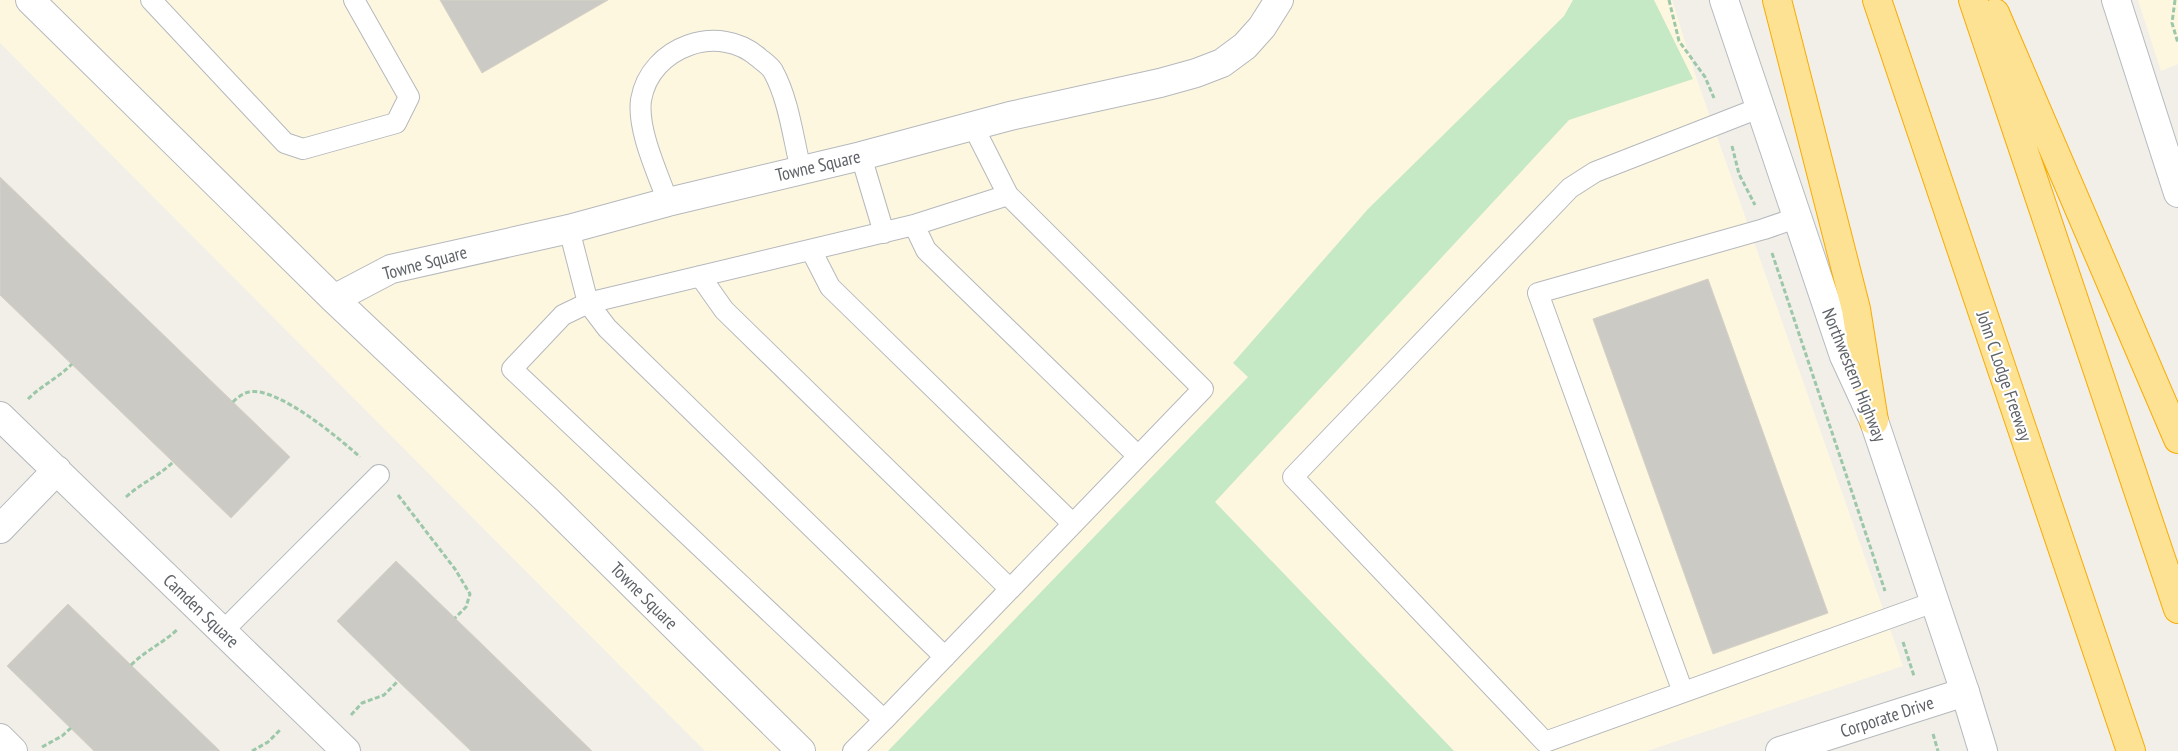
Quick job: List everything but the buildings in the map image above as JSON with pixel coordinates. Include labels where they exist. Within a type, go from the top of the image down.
[{"type":"highway","points":[[1777,0],[1856,309],[1874,421]]},
{"type":"highway","name":"John C Lodge Freeway","points":[[1877,0],[2131,751]]},
{"type":"highway","points":[[1973,0],[2178,609]]},
{"type":"highway","points":[[1989,0],[2178,439]]},
{"type":"street","name":"Towne Square","points":[[30,0],[334,299],[548,501],[802,751]]},
{"type":"street","name":"Towne Square","points":[[334,299],[391,269],[569,229],[668,202],[862,156],[1010,116],[1160,83],[1196,73],[1222,63],[1244,46],[1262,27],[1279,0]]},
{"type":"street","name":"Northwestern Highway","points":[[1724,0],[1844,356],[1874,421],[1966,692],[1983,751]]},
{"type":"street","points":[[2116,0],[2172,157],[2178,193]]},
{"type":"street","name":"Camden Square","points":[[3,419],[338,743]]},
{"type":"street","points":[[0,529],[57,470]]},
{"type":"street","name":"Corporate Drive","points":[[1780,751],[1966,692]]},
{"type":"street","points":[[0,738],[26,750]]},
{"type":"lane","points":[[151,0],[285,142],[303,149],[396,123],[409,97],[354,0]]},
{"type":"lane","points":[[668,202],[643,128],[641,100],[651,73],[671,53],[697,41],[725,41],[751,50],[772,70],[783,96],[801,170]]},
{"type":"lane","points":[[1759,108],[1595,172],[1570,188],[1294,477],[1546,742],[1934,602]]},
{"type":"lane","points":[[853,751],[1203,388],[1008,195],[973,126]]},
{"type":"lane","points":[[862,156],[884,232]]},
{"type":"lane","points":[[884,720],[512,369],[562,315],[588,303],[914,225],[1008,195]]},
{"type":"lane","points":[[1682,692],[1538,293],[1764,229],[1796,218]]},
{"type":"lane","points":[[914,225],[926,250],[1138,456]]},
{"type":"lane","points":[[569,229],[588,303],[607,328],[945,657]]},
{"type":"lane","points":[[811,250],[830,287],[1073,524]]},
{"type":"lane","points":[[700,276],[724,310],[1010,589]]},
{"type":"lane","points":[[222,632],[379,475]]},
{"type":"path","points":[[1669,0],[1679,41],[1705,77],[1717,105]]},
{"type":"path","points":[[2175,0],[2172,23],[2178,43]]},
{"type":"path","points":[[1734,150],[1739,174],[1752,197]]},
{"type":"path","points":[[1773,258],[1886,595]]},
{"type":"path","points":[[3,419],[39,388],[60,376],[72,364]]},
{"type":"path","points":[[105,517],[138,486],[161,474],[173,462]]},
{"type":"path","points":[[131,665],[142,655],[164,642],[198,608]]},
{"type":"path","points":[[1901,636],[1914,676]]},
{"type":"path","points":[[338,743],[362,703],[384,695],[398,681]]},
{"type":"path","points":[[26,750],[62,736],[71,728]]},
{"type":"path","points":[[1934,739],[1938,751]]},
{"type":"shaded area","points":[[0,0],[1672,0],[1695,74],[1903,666],[1647,751],[1454,751],[1192,478],[907,751],[705,751],[0,43]]},
{"type":"shaded area","points":[[2138,0],[2178,0],[2178,64],[2161,71]]},
{"type":"green space","points":[[1573,0],[1654,0],[1693,79],[1569,120],[1215,502],[1454,751],[888,751],[1248,377],[1233,363],[1368,209],[1564,16]]}]
